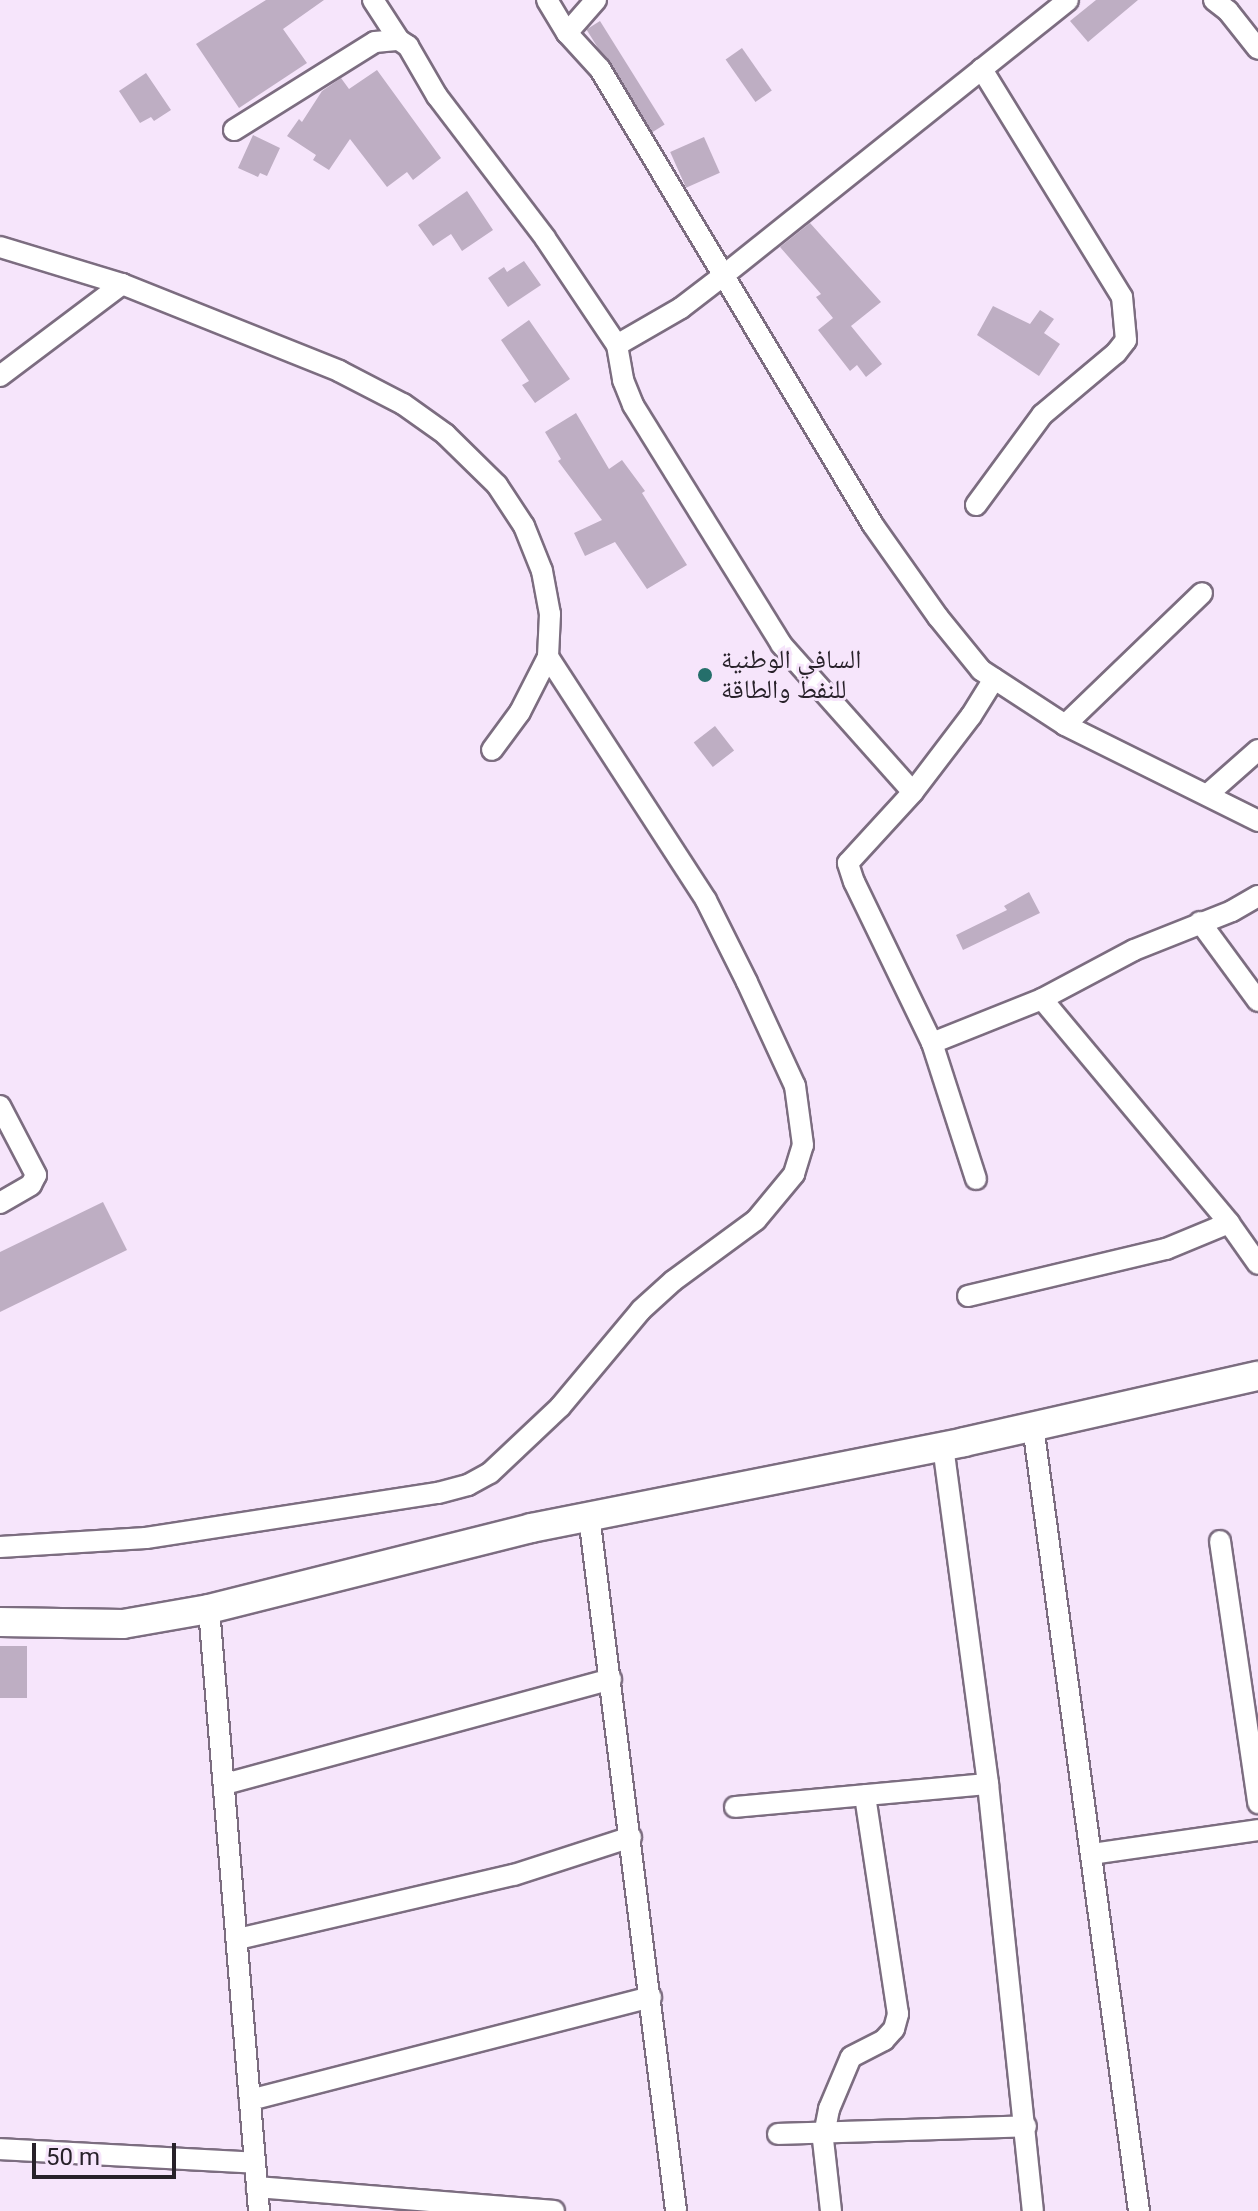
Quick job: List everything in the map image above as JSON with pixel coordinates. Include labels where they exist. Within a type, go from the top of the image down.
[{"type":"main road","points":[[0,1622],[123,1624],[209,1609],[589,1516],[943,1446],[1258,1376]]},
{"type":"street","points":[[373,0],[399,40],[408,46],[437,96],[545,238],[617,345],[623,380],[633,405],[781,644],[913,792]]},
{"type":"street","points":[[547,0],[567,33],[600,69],[873,525],[938,617],[981,670],[1065,725],[1258,821]]},
{"type":"street","points":[[567,33],[596,0]]},
{"type":"street","points":[[617,345],[681,308],[1068,0]]},
{"type":"street","points":[[1214,0],[1228,11],[1258,49]]},
{"type":"street","points":[[234,130],[375,42],[399,40]]},
{"type":"street","points":[[976,505],[1042,415],[1116,353],[1126,340],[1122,297],[982,69]]},
{"type":"street","points":[[0,247],[122,284],[339,371],[403,404],[445,434],[497,485],[524,526],[545,585],[550,614],[548,657],[520,712],[492,750]]},
{"type":"street","points":[[0,376],[122,284]]},
{"type":"street","points":[[1065,725],[1202,593]]},
{"type":"street","points":[[0,1547],[146,1538],[438,1493],[468,1485],[490,1473],[560,1407],[641,1310],[673,1281],[756,1220],[794,1174],[803,1145],[795,1086],[747,982],[706,900],[548,657]]},
{"type":"street","points":[[976,1179],[932,1043],[849,870],[854,853],[913,792],[971,716],[994,679]]},
{"type":"street","points":[[1207,795],[1258,750]]},
{"type":"street","points":[[932,1043],[1042,999],[1134,950],[1232,911],[1258,896]]},
{"type":"street","points":[[1200,922],[1258,1001]]},
{"type":"street","points":[[1042,999],[1229,1223],[1258,1264]]},
{"type":"street","points":[[0,1106],[36,1175],[31,1185],[0,1203]]},
{"type":"street","points":[[968,1296],[1166,1249],[1229,1223]]},
{"type":"street","points":[[1033,1426],[1139,2211]]},
{"type":"street","points":[[943,1446],[988,1784],[1033,2211]]},
{"type":"street","points":[[589,1516],[676,2211]]},
{"type":"street","points":[[1220,1541],[1258,1803]]},
{"type":"street","points":[[209,1609],[259,2211]]},
{"type":"street","points":[[225,1784],[611,1679]]},
{"type":"street","points":[[735,1807],[988,1784]]},
{"type":"street","points":[[831,2211],[823,2133],[847,2062],[855,2053],[884,2040],[894,2029],[898,2014],[865,1795]]},
{"type":"street","points":[[1092,1854],[1258,1830]]},
{"type":"street","points":[[238,1939],[514,1875],[631,1837]]},
{"type":"street","points":[[250,2100],[651,1997]]},
{"type":"street","points":[[778,2134],[1026,2126]]},
{"type":"street","points":[[0,2149],[255,2163]]},
{"type":"street","points":[[257,2187],[554,2211]]},
{"type":"building","points":[[266,0],[324,0],[283,29],[307,63],[239,108],[196,44]]},
{"type":"building","points":[[1096,0],[1138,0],[1088,42],[1070,21]]},
{"type":"building","points":[[600,21],[665,124],[651,133],[586,29]]},
{"type":"building","points":[[742,48],[772,91],[755,102],[726,59]]},
{"type":"building","points":[[377,70],[441,158],[413,180],[407,172],[387,187],[350,139],[329,170],[313,160],[316,155],[287,136],[299,119],[302,122],[322,91],[341,78],[349,89]]},
{"type":"building","points":[[146,73],[171,110],[154,121],[151,117],[140,123],[119,91]]},
{"type":"building","points":[[253,135],[280,148],[267,176],[260,173],[258,177],[238,168]]},
{"type":"building","points":[[704,137],[720,173],[686,188],[670,152]]},
{"type":"building","points":[[467,191],[493,230],[462,251],[451,234],[433,246],[418,225]]},
{"type":"building","points":[[810,223],[881,302],[851,326],[882,364],[866,377],[857,365],[850,371],[818,330],[833,318],[816,297],[821,294],[780,247]]},
{"type":"building","points":[[524,261],[541,285],[508,307],[488,278],[504,267],[507,272]]},
{"type":"building","points":[[993,306],[1030,324],[1040,310],[1054,319],[1044,333],[1060,344],[1039,376],[977,335]]},
{"type":"building","points":[[529,320],[570,379],[535,403],[522,385],[529,381],[501,340]]},
{"type":"building","points":[[576,413],[609,469],[622,460],[645,491],[642,493],[687,565],[647,589],[615,542],[585,556],[574,533],[602,520],[558,461],[561,459],[545,432]]},
{"type":"building","points":[[715,726],[734,750],[713,767],[694,743]]},
{"type":"building","points":[[1029,892],[1040,913],[963,950],[956,935],[1007,910],[1004,906]]},
{"type":"building","points":[[103,1202],[127,1250],[0,1312],[0,1252]]},
{"type":"building","points":[[0,1646],[27,1646],[27,1698],[0,1698]]},
{"type":"place","name":"السافي الوطنية للنفط والطاقة","points":[[705,675]]}]
